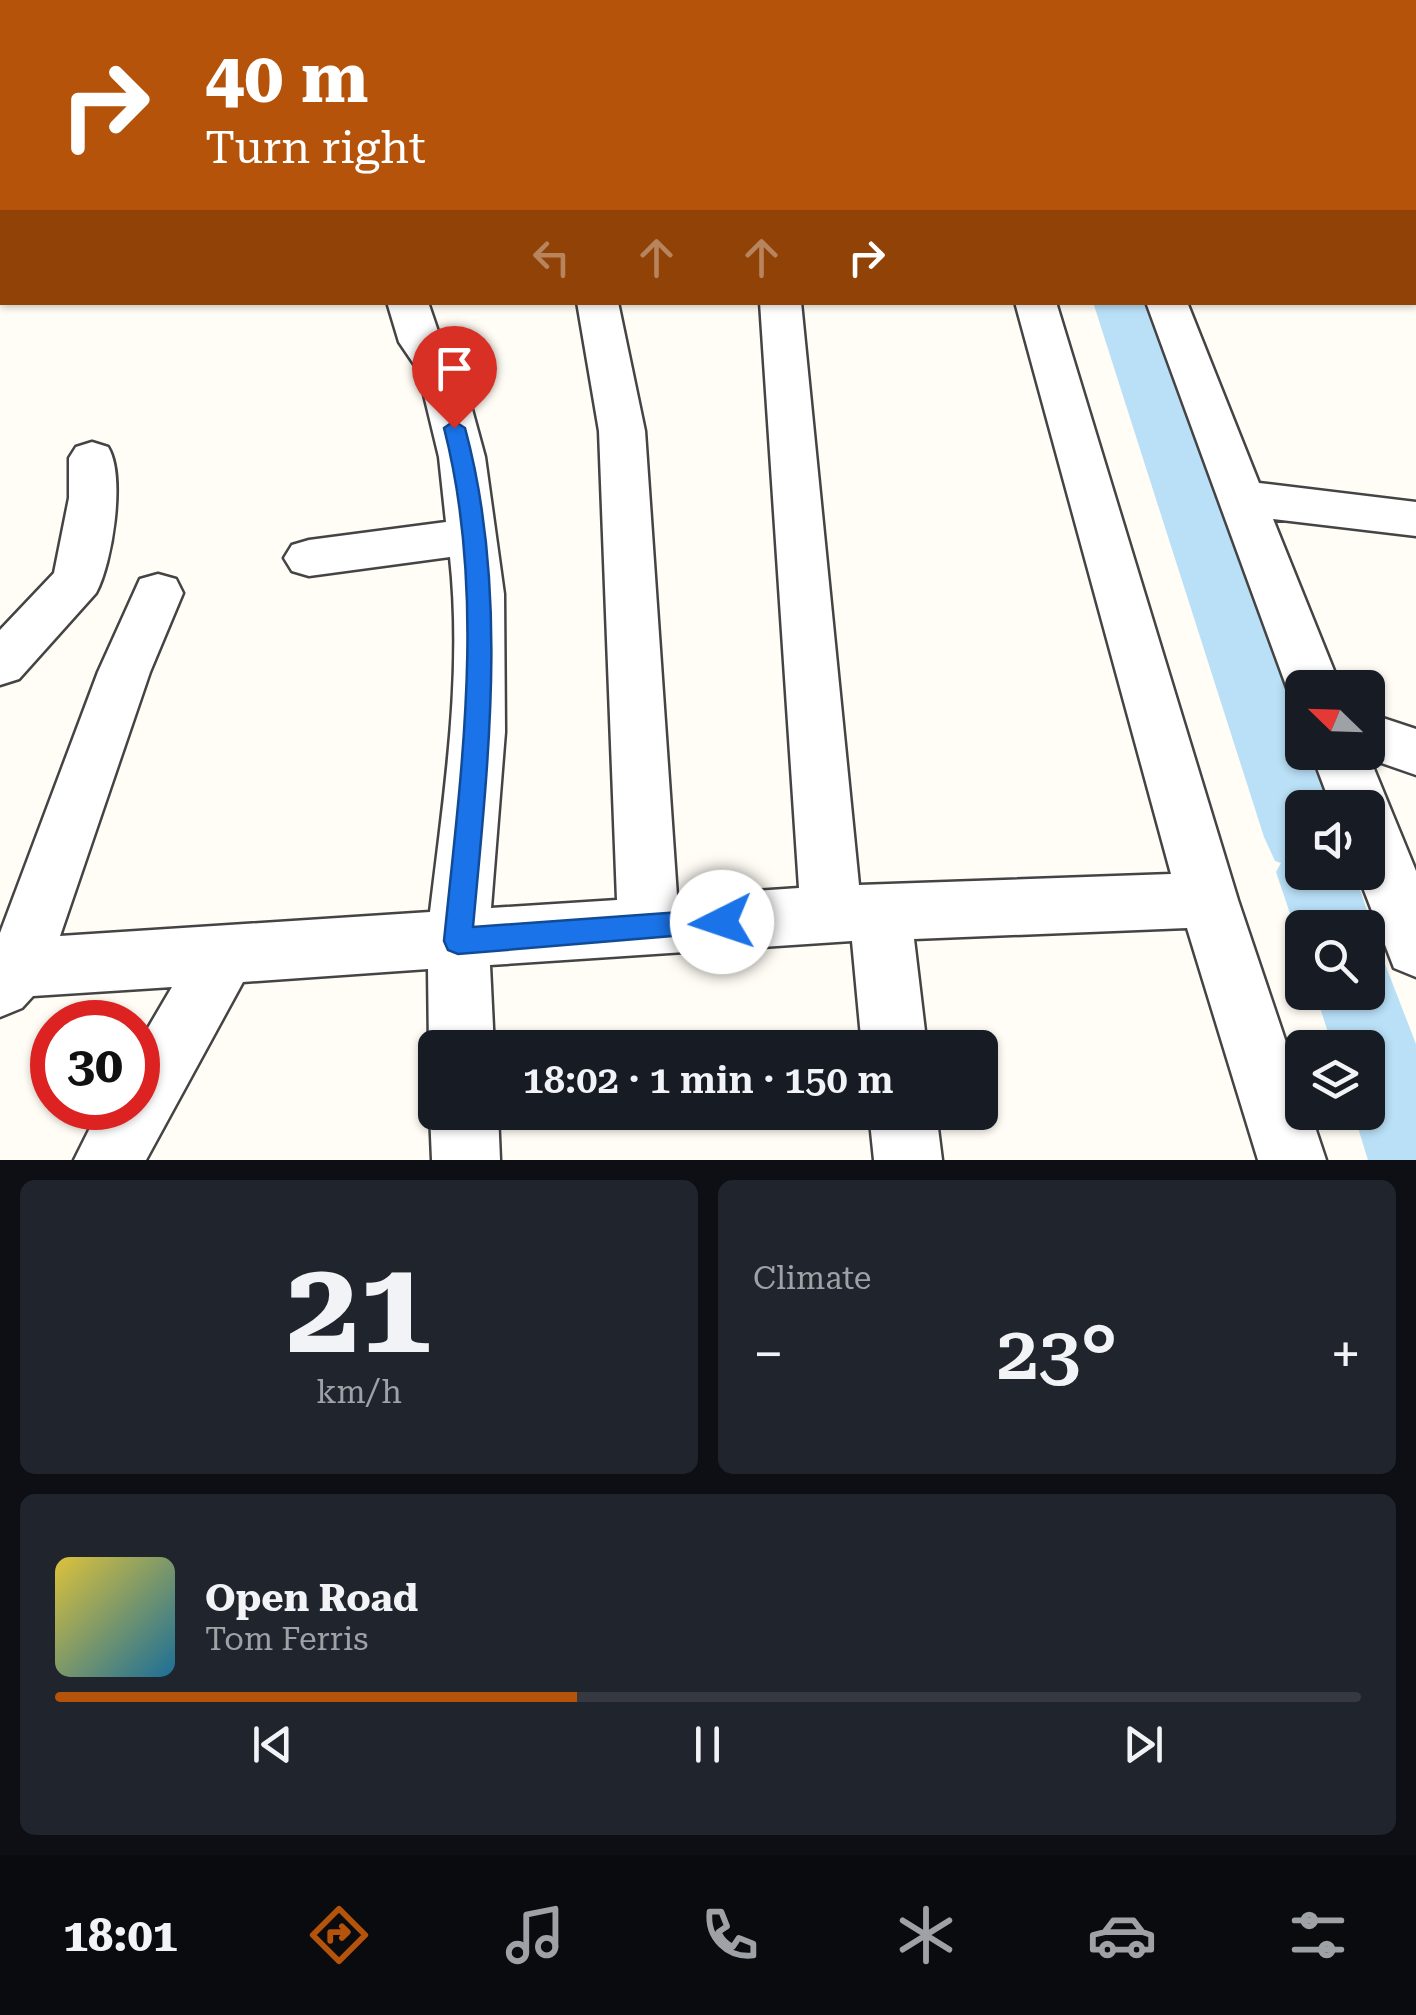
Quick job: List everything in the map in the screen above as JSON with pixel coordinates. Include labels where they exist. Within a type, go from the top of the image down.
[{"type":"street","points":[[408,305],[420,342],[439,369],[462,457],[479,594],[478,732],[458,941],[461,1030]]},
{"type":"street","points":[[598,305],[622,431],[649,927]]},
{"type":"street","points":[[780,305],[855,913],[890,1030]]},
{"type":"street","points":[[1036,305],[1208,900],[1292,1160]]},
{"type":"street","points":[[1167,305],[1307,670]]},
{"type":"street","points":[[10,641],[78,580],[93,498],[92,458]]},
{"type":"street","points":[[1240,498],[1416,520]]},
{"type":"street","points":[[309,558],[472,536]]},
{"type":"street","points":[[158,593],[124,672],[9,978],[224,956],[855,913],[1208,900]]},
{"type":"street","points":[[1385,742],[1416,752]]},
{"type":"street","points":[[1385,868],[1416,948]]},
{"type":"street","points":[[108,1160],[224,956]]},
{"type":"street","points":[[465,1130],[466,1160]]},
{"type":"street","points":[[904,1130],[908,1160]]},
{"type":"waterway","points":[[1121,305],[1286,790]]},
{"type":"waterway","points":[[1321,890],[1327,910]]},
{"type":"waterway","points":[[1362,1010],[1413,1160]]},
{"type":"route","points":[[454,428],[462,457],[479,594],[478,732],[458,941],[722,922]]}]
